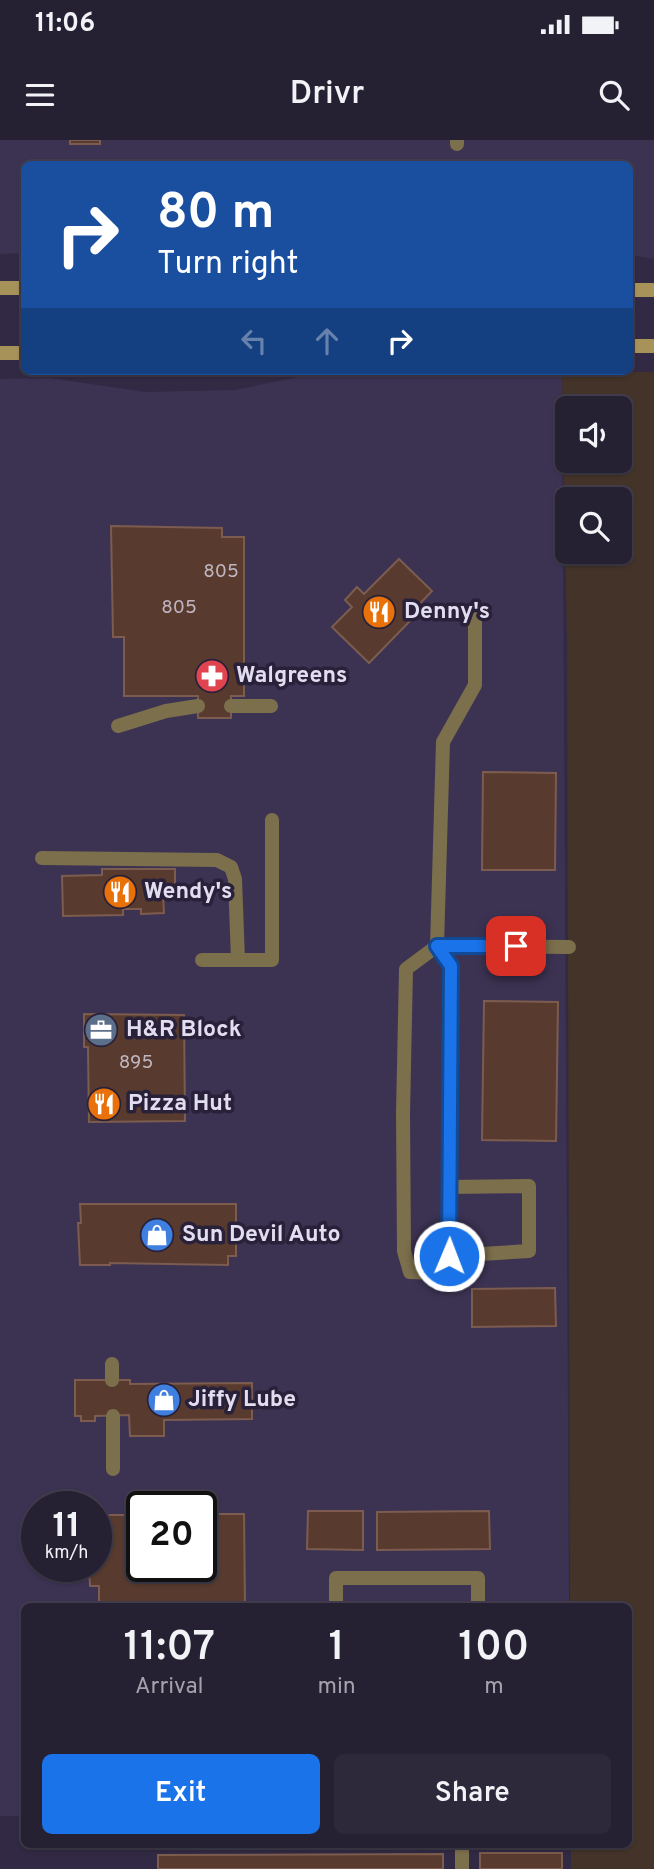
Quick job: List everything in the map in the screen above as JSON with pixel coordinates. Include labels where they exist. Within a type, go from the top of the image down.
[{"type":"main road","points":[[0,288],[21,288]]},
{"type":"main road","points":[[633,290],[654,290]]},
{"type":"main road","points":[[633,346],[654,346]]},
{"type":"main road","points":[[0,354],[21,353]]},
{"type":"lane","points":[[475,619],[475,685],[443,742],[437,946],[451,966],[449,1256],[435,1273],[410,1272],[404,1251],[406,969],[437,946],[569,947]]},
{"type":"lane","points":[[118,726],[166,711],[198,706]]},
{"type":"lane","points":[[231,706],[271,706]]},
{"type":"lane","points":[[202,961],[272,960],[272,820]]},
{"type":"lane","points":[[43,858],[217,860],[230,867],[235,879],[238,960]]},
{"type":"lane","points":[[449,1187],[529,1186],[529,1251],[449,1256]]},
{"type":"lane","points":[[112,1364],[112,1380]]},
{"type":"lane","points":[[113,1416],[113,1469]]},
{"type":"lane","points":[[336,1603],[336,1578],[478,1578],[478,1603]]},
{"type":"lane","points":[[462,1848],[462,1869]]},
{"type":"shaded area","points":[[0,140],[654,140],[654,259],[633,256],[633,161],[21,161],[21,253],[0,254]]},
{"type":"shaded area","points":[[633,372],[654,372],[654,1869],[571,1869],[571,1848],[632,1848],[632,1603],[570,1603],[566,564],[632,564],[632,487],[564,487],[564,473],[632,473],[632,396],[562,396],[562,375],[633,375]]},
{"type":"shaded area","points":[[308,375],[562,375],[562,396],[555,396],[555,473],[563,473],[563,487],[555,487],[555,564],[563,564],[569,1603],[21,1603],[21,1816],[0,1816],[0,379],[50,378],[145,392],[235,390]]},
{"type":"building","points":[[70,140],[100,140],[100,144],[70,144]]},
{"type":"building","name":"Walgreens","points":[[111,526],[222,528],[222,537],[244,537],[244,696],[231,696],[231,718],[198,718],[198,696],[124,696],[124,637],[113,637]]},
{"type":"building","name":"Denny's","points":[[399,559],[432,591],[407,617],[410,621],[369,663],[332,627],[352,607],[345,600],[357,587],[364,594]]},
{"type":"building","points":[[483,772],[556,773],[555,870],[482,870]]},
{"type":"building","points":[[102,869],[175,869],[175,894],[163,894],[164,913],[141,914],[141,909],[123,909],[123,915],[63,916],[62,876],[102,875]]},
{"type":"building","points":[[484,1001],[558,1002],[556,1141],[482,1140]]},
{"type":"building","points":[[84,1014],[184,1015],[185,1121],[89,1122],[88,1047],[84,1047]]},
{"type":"building","name":"Sun Devil Auto","points":[[80,1204],[236,1204],[236,1256],[228,1256],[228,1265],[80,1265]]},
{"type":"building","points":[[555,1288],[556,1326],[472,1327],[472,1289]]},
{"type":"building","name":"Jiffy Lube","points":[[75,1380],[130,1380],[130,1384],[252,1383],[252,1419],[164,1420],[164,1436],[130,1436],[129,1415],[95,1416],[95,1421],[81,1421],[81,1416],[75,1416]]},
{"type":"building","points":[[308,1511],[363,1511],[363,1550],[307,1549]]},
{"type":"building","points":[[489,1511],[490,1549],[377,1550],[377,1512]]},
{"type":"building","points":[[217,1514],[244,1514],[245,1603],[99,1603],[99,1586],[90,1586],[90,1582],[112,1582],[112,1515],[126,1515],[126,1582],[217,1582]]},
{"type":"building","points":[[480,1853],[562,1853],[562,1869],[480,1869]]},
{"type":"building","points":[[443,1854],[443,1869],[158,1869],[158,1855]]},
{"type":"place","name":"Denny's","points":[[379,612]]},
{"type":"place","name":"Walgreens","points":[[212,676]]},
{"type":"place","name":"Wendy's","points":[[120,892]]},
{"type":"place","name":"H&R Block","points":[[101,1030]]},
{"type":"place","name":"Pizza Hut","points":[[104,1104]]},
{"type":"place","name":"Sun Devil Auto","points":[[157,1235]]},
{"type":"place","name":"Jiffy Lube","points":[[164,1400]]},
{"type":"route","points":[[449,1256],[451,966],[437,946],[516,946]]}]
